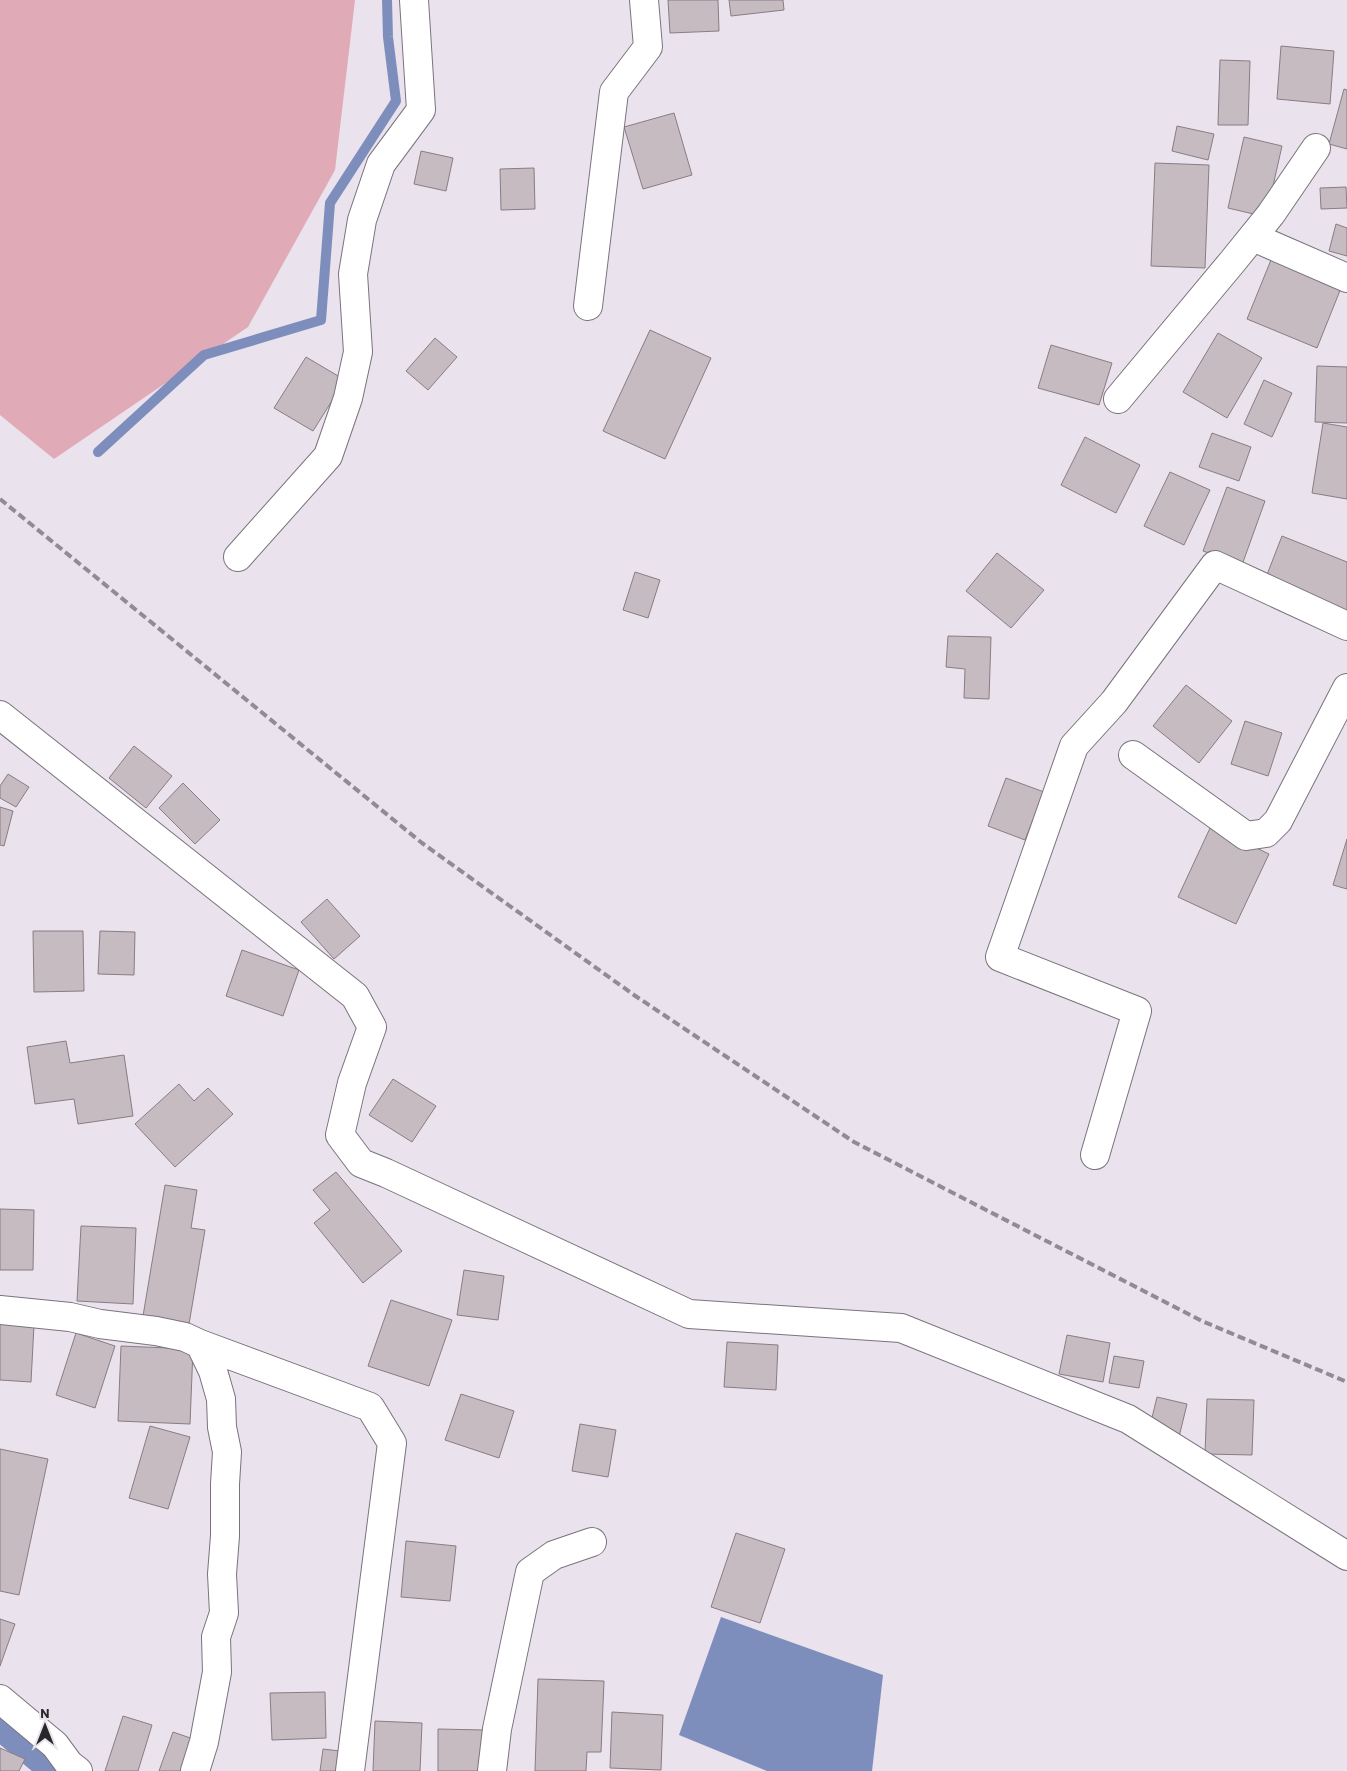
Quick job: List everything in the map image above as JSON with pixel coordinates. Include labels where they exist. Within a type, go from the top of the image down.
[{"type":"street","points":[[238,557],[328,456],[348,398],[358,352],[353,274],[362,220],[380,164],[421,110],[414,0]]},
{"type":"street","points":[[588,306],[614,92],[648,47],[644,0]]},
{"type":"street","points":[[1118,399],[1252,237],[1316,148]]},
{"type":"street","points":[[1252,237],[1347,278]]},
{"type":"street","points":[[1095,1155],[1137,1011],[1000,957],[1074,746],[1114,702],[1215,565],[1347,626]]},
{"type":"street","points":[[1133,755],[1246,836],[1266,832],[1278,821],[1347,688]]},
{"type":"street","points":[[1,721],[355,996],[372,1026],[352,1083],[340,1136],[361,1163],[690,1314],[901,1328],[910,1331],[1128,1419],[1347,1556]]},
{"type":"street","points":[[0,1310],[43,1313],[185,1337],[370,1407],[392,1443],[350,1771]]},
{"type":"street","points":[[195,1771],[204,1742],[217,1672],[216,1637],[224,1613],[222,1574],[228,1452],[222,1427],[221,1399],[213,1371],[200,1344]]},
{"type":"street","points":[[492,1771],[497,1729],[530,1572],[554,1555],[592,1542]]},
{"type":"street","points":[[0,1699],[55,1745],[69,1764],[78,1771]]},
{"type":"shaded area","points":[[0,0],[355,0],[335,170],[248,327],[54,459],[0,415]]},
{"type":"water","points":[[721,1617],[883,1675],[872,1771],[767,1771],[679,1735]]},
{"type":"building","points":[[668,0],[718,0],[719,31],[670,33]]},
{"type":"building","points":[[729,0],[783,0],[784,10],[731,16]]},
{"type":"building","points":[[1281,46],[1334,51],[1330,104],[1277,99]]},
{"type":"building","points":[[1220,60],[1250,61],[1248,125],[1218,125]]},
{"type":"building","points":[[1344,89],[1347,90],[1347,149],[1329,144]]},
{"type":"building","points":[[674,113],[692,175],[643,189],[624,127]]},
{"type":"building","points":[[1177,126],[1214,134],[1208,160],[1172,151]]},
{"type":"building","points":[[1244,137],[1282,146],[1266,217],[1228,208]]},
{"type":"building","points":[[421,151],[453,158],[446,191],[414,184]]},
{"type":"building","points":[[1155,163],[1209,165],[1205,268],[1151,266]]},
{"type":"building","points":[[534,168],[535,209],[501,210],[500,169]]},
{"type":"building","points":[[1346,187],[1347,208],[1321,209],[1320,188]]},
{"type":"building","points":[[1336,224],[1347,228],[1347,256],[1329,251]]},
{"type":"building","points":[[1273,255],[1343,283],[1317,348],[1247,319]]},
{"type":"building","points":[[650,330],[711,358],[665,459],[603,431]]},
{"type":"building","points":[[1218,333],[1262,358],[1227,418],[1183,392]]},
{"type":"building","points":[[435,338],[457,357],[428,390],[406,371]]},
{"type":"building","points":[[1051,345],[1112,363],[1099,405],[1038,388]]},
{"type":"building","points":[[306,357],[345,380],[313,431],[274,408]]},
{"type":"building","points":[[1317,366],[1347,367],[1347,423],[1315,422]]},
{"type":"building","points":[[1264,380],[1292,393],[1272,437],[1244,424]]},
{"type":"building","points":[[1323,423],[1347,427],[1347,499],[1312,493]]},
{"type":"building","points":[[1212,433],[1251,447],[1239,481],[1199,467]]},
{"type":"building","points":[[1085,437],[1140,465],[1116,513],[1061,485]]},
{"type":"building","points":[[1170,472],[1210,490],[1184,545],[1144,526]]},
{"type":"building","points":[[1227,487],[1265,501],[1242,565],[1203,551]]},
{"type":"building","points":[[1282,536],[1347,562],[1347,618],[1263,585]]},
{"type":"building","points":[[997,553],[1044,590],[1011,628],[966,591]]},
{"type":"building","points":[[635,572],[660,580],[648,618],[623,610]]},
{"type":"building","points":[[948,636],[991,637],[989,699],[964,698],[965,669],[946,667]]},
{"type":"building","points":[[1186,685],[1232,721],[1199,763],[1153,726]]},
{"type":"building","points":[[1245,721],[1282,733],[1268,776],[1231,764]]},
{"type":"building","points":[[134,746],[172,776],[146,808],[109,778]]},
{"type":"building","points":[[8,774],[29,787],[16,807],[0,798],[0,786]]},
{"type":"building","points":[[1006,778],[1044,792],[1025,840],[988,826]]},
{"type":"building","points":[[183,783],[220,820],[195,844],[159,808]]},
{"type":"building","points":[[0,807],[13,811],[4,846],[0,845]]},
{"type":"building","points":[[1211,826],[1269,854],[1236,924],[1178,897]]},
{"type":"building","points":[[1347,839],[1347,889],[1333,885]]},
{"type":"building","points":[[327,899],[360,936],[334,959],[301,922]]},
{"type":"building","points":[[33,931],[83,931],[84,991],[34,992]]},
{"type":"building","points":[[100,931],[135,932],[134,975],[98,974]]},
{"type":"building","points":[[242,950],[299,970],[283,1016],[226,996]]},
{"type":"building","points":[[66,1041],[70,1063],[124,1055],[133,1116],[78,1124],[74,1099],[35,1104],[27,1047]]},
{"type":"building","points":[[393,1079],[436,1106],[412,1142],[369,1115]]},
{"type":"building","points":[[179,1084],[194,1101],[208,1088],[233,1114],[175,1167],[135,1124]]},
{"type":"building","points":[[336,1172],[402,1251],[363,1283],[314,1223],[330,1210],[313,1190]]},
{"type":"building","points":[[165,1185],[197,1190],[191,1228],[205,1230],[189,1324],[143,1316]]},
{"type":"building","points":[[0,1209],[34,1210],[33,1270],[0,1270]]},
{"type":"building","points":[[81,1226],[136,1228],[133,1304],[77,1301]]},
{"type":"building","points":[[464,1270],[504,1276],[498,1320],[457,1315]]},
{"type":"building","points":[[391,1300],[452,1320],[429,1386],[368,1366]]},
{"type":"building","points":[[0,1323],[34,1325],[31,1382],[0,1380]]},
{"type":"building","points":[[76,1333],[115,1346],[95,1408],[56,1395]]},
{"type":"building","points":[[1067,1335],[1110,1343],[1103,1382],[1059,1374]]},
{"type":"building","points":[[727,1342],[778,1345],[776,1390],[724,1387]]},
{"type":"building","points":[[121,1346],[193,1349],[190,1424],[118,1421]]},
{"type":"building","points":[[1114,1356],[1144,1361],[1139,1388],[1109,1383]]},
{"type":"building","points":[[461,1394],[514,1411],[499,1458],[445,1440]]},
{"type":"building","points":[[1157,1397],[1187,1404],[1179,1437],[1149,1430]]},
{"type":"building","points":[[1207,1399],[1254,1400],[1252,1455],[1205,1454]]},
{"type":"building","points":[[580,1424],[616,1430],[608,1477],[572,1471]]},
{"type":"building","points":[[150,1426],[190,1437],[168,1509],[129,1498]]},
{"type":"building","points":[[0,1449],[48,1459],[19,1595],[0,1591]]},
{"type":"building","points":[[736,1533],[785,1549],[760,1623],[711,1607]]},
{"type":"building","points":[[406,1541],[456,1546],[450,1601],[401,1597]]},
{"type":"building","points":[[0,1619],[15,1624],[0,1666]]},
{"type":"building","points":[[538,1679],[604,1681],[601,1752],[587,1752],[586,1771],[535,1771]]},
{"type":"building","points":[[325,1692],[326,1738],[272,1740],[270,1693]]},
{"type":"building","points":[[612,1712],[663,1715],[661,1770],[610,1768]]},
{"type":"building","points":[[123,1716],[152,1725],[138,1771],[105,1771]]},
{"type":"building","points":[[375,1721],[422,1723],[420,1771],[373,1771]]},
{"type":"building","points":[[438,1729],[485,1730],[485,1771],[438,1771]]},
{"type":"building","points":[[173,1732],[202,1742],[192,1771],[159,1771]]},
{"type":"building","points":[[0,1748],[25,1759],[19,1771],[0,1771]]},
{"type":"building","points":[[323,1749],[348,1752],[345,1771],[320,1771]]},
{"type":"waterway","points":[[98,452],[204,355],[321,320],[330,203],[396,101],[388,37],[387,0]]},
{"type":"waterway","points":[[0,1721],[60,1771]]},
{"type":"railway","points":[[0,499],[422,843],[634,995],[854,1142],[1202,1321],[1347,1382]]}]
